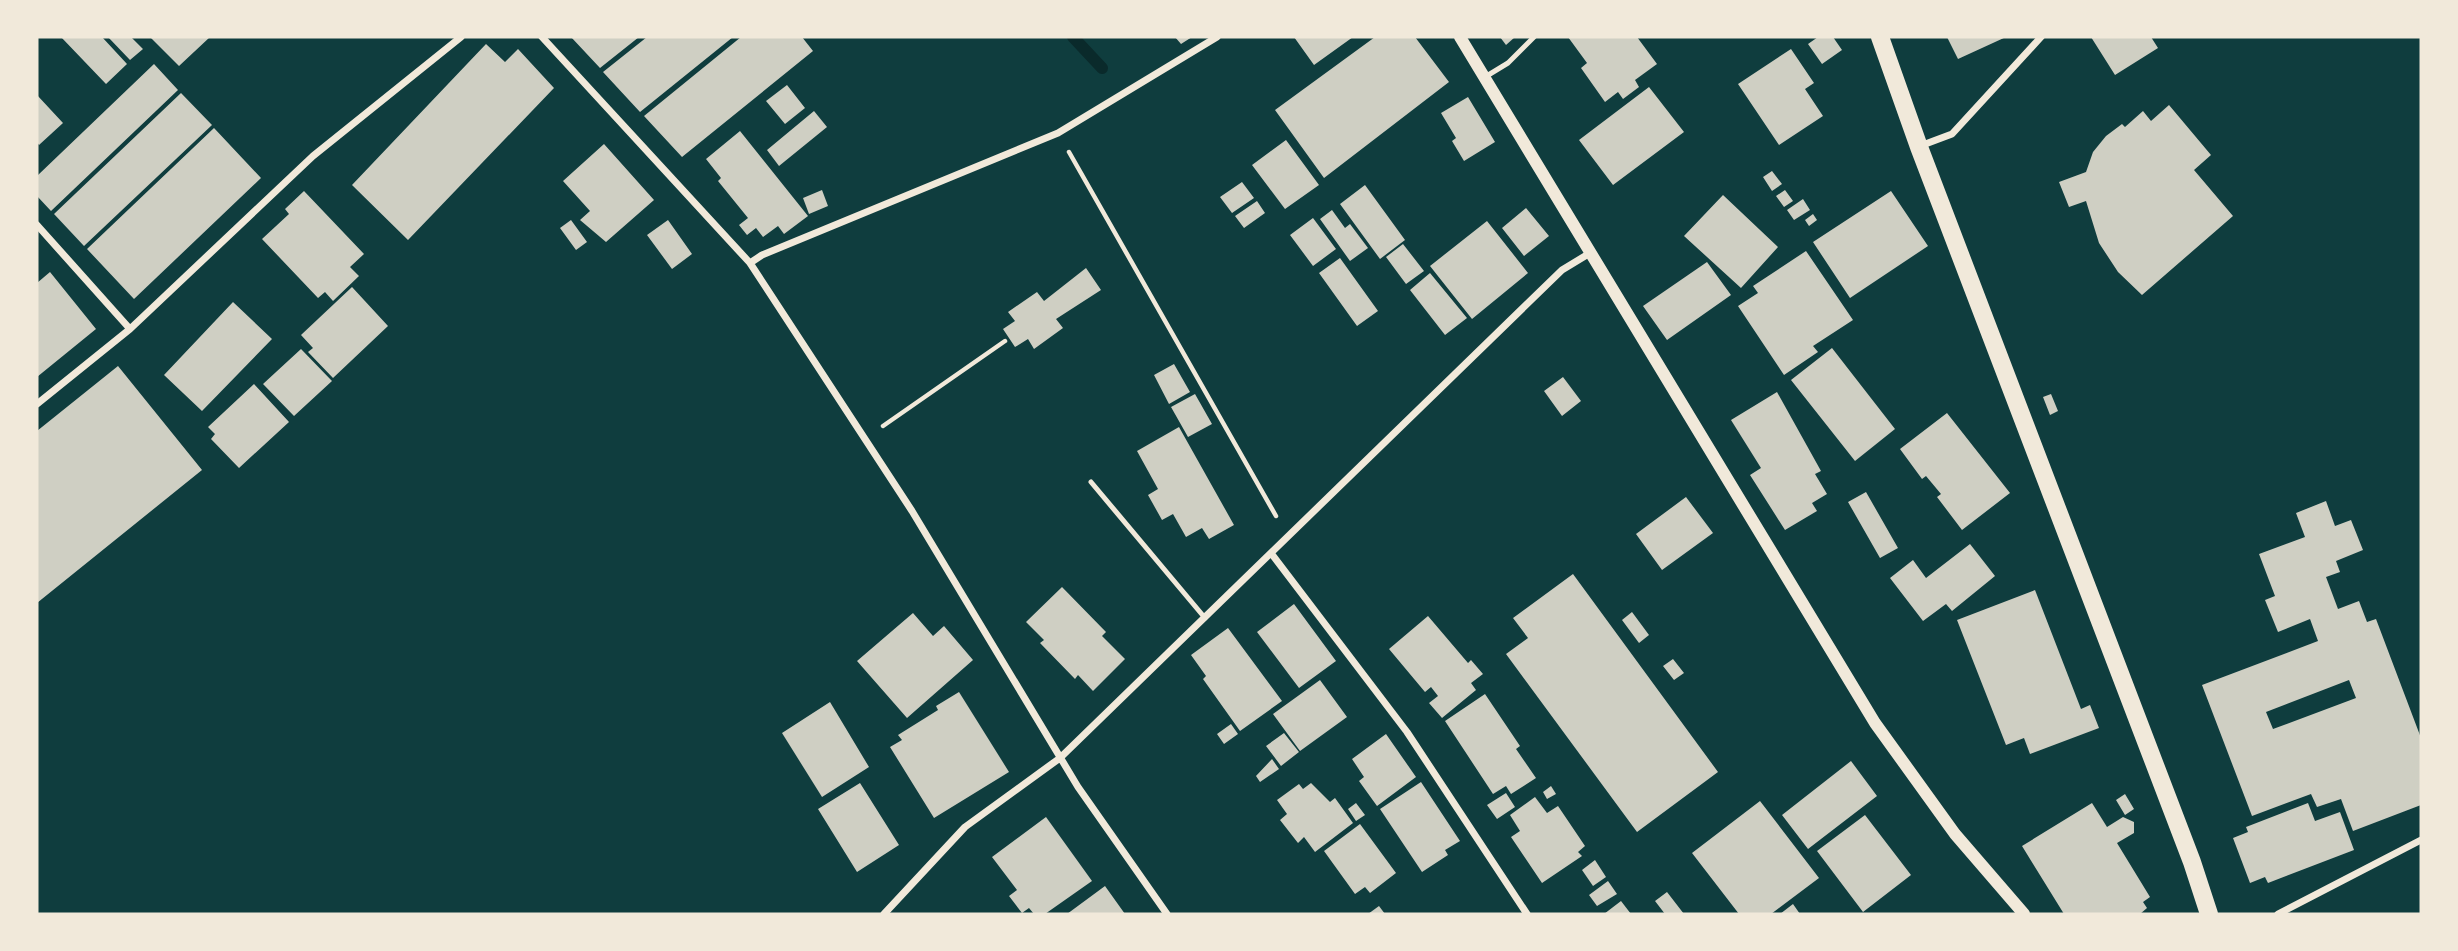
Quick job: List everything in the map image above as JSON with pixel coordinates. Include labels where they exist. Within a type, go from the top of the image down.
[{"type":"main road","points":[[1880,37],[2192,862],[2209,914]]},
{"type":"street","points":[[37,404],[130,329],[313,156],[461,37]]},
{"type":"street","points":[[542,37],[750,263],[912,511],[1060,758],[1167,914]]},
{"type":"street","points":[[750,263],[762,255],[1058,133],[1217,37]]},
{"type":"street","points":[[1460,37],[1875,723],[1955,834],[2024,914]]},
{"type":"street","points":[[1919,146],[1952,134],[2042,37]]},
{"type":"street","points":[[37,225],[130,329]]},
{"type":"street","points":[[884,914],[965,827],[1060,758],[1562,270],[1590,253]]},
{"type":"street","points":[[1271,553],[1406,732],[1527,914]]},
{"type":"street","points":[[2278,914],[2421,840]]},
{"type":"lane","points":[[1484,78],[1508,63],[1534,37]]},
{"type":"lane","points":[[1091,482],[1205,618]]},
{"type":"path","points":[[1058,133],[1280,523],[1291,534]]},
{"type":"path","points":[[865,439],[1005,341]]},
{"type":"building","points":[[61,37],[102,37],[127,64],[106,84]]},
{"type":"building","points":[[108,37],[131,37],[143,49],[130,60]]},
{"type":"building","points":[[150,37],[210,37],[179,66]]},
{"type":"building","points":[[571,37],[639,37],[600,68]]},
{"type":"building","points":[[647,37],[733,37],[640,112],[603,72]]},
{"type":"building","points":[[741,37],[802,37],[813,51],[682,157],[644,116]]},
{"type":"building","points":[[1175,37],[1192,37],[1181,44]]},
{"type":"building","points":[[1294,37],[1353,37],[1314,65]]},
{"type":"building","points":[[1375,37],[1415,37],[1449,82],[1324,178],[1275,110]]},
{"type":"building","points":[[1500,37],[1515,37],[1506,45]]},
{"type":"building","points":[[1568,37],[1637,37],[1657,64],[1635,80],[1639,87],[1623,99],[1618,92],[1605,102],[1581,68],[1587,63]]},
{"type":"building","points":[[1818,37],[1833,37],[1842,50],[1822,64],[1808,44]]},
{"type":"building","points":[[1947,37],[2006,37],[1958,59]]},
{"type":"building","points":[[2091,37],[2151,37],[2158,48],[2115,75]]},
{"type":"building","points":[[486,44],[505,62],[518,49],[554,88],[408,240],[352,185]]},
{"type":"building","points":[[1791,49],[1814,83],[1805,89],[1823,116],[1779,145],[1738,84]]},
{"type":"building","points":[[154,64],[178,90],[51,211],[37,196],[37,176]]},
{"type":"building","points":[[787,85],[805,108],[785,124],[766,101]]},
{"type":"building","points":[[1649,87],[1684,132],[1613,185],[1579,140]]},
{"type":"building","points":[[181,93],[212,125],[84,246],[54,214]]},
{"type":"building","points":[[37,95],[63,123],[39,145],[37,142]]},
{"type":"building","points":[[1468,97],[1495,142],[1464,161],[1452,141],[1456,138],[1441,113]]},
{"type":"building","points":[[2169,105],[2211,155],[2194,170],[2233,216],[2142,295],[2118,272],[2099,243],[2086,201],[2069,207],[2059,182],[2086,172],[2093,152],[2106,136],[2122,124],[2125,127],[2143,111],[2151,121]]},
{"type":"building","points":[[814,111],[827,127],[779,166],[767,150]]},
{"type":"building","points":[[214,128],[261,178],[134,299],[87,249]]},
{"type":"building","points":[[740,131],[808,216],[784,234],[778,226],[763,237],[756,228],[747,235],[739,225],[748,218],[718,181],[721,178],[706,159]]},
{"type":"building","points":[[1286,140],[1319,185],[1285,209],[1252,165]]},
{"type":"building","points":[[604,144],[654,200],[606,242],[580,220],[590,211],[563,181]]},
{"type":"building","points":[[1772,171],[1782,184],[1772,191],[1763,177]]},
{"type":"building","points":[[1242,182],[1254,198],[1232,213],[1220,197]]},
{"type":"building","points":[[1365,185],[1405,240],[1380,259],[1340,204]]},
{"type":"building","points":[[822,190],[828,206],[809,214],[803,198]]},
{"type":"building","points":[[1785,190],[1793,201],[1784,207],[1776,196]]},
{"type":"building","points":[[304,191],[364,254],[350,267],[359,276],[333,301],[325,292],[318,298],[262,239],[289,214],[285,209]]},
{"type":"building","points":[[1891,191],[1928,246],[1850,298],[1813,242]]},
{"type":"building","points":[[1723,195],[1778,247],[1741,288],[1684,236]]},
{"type":"building","points":[[1803,199],[1810,210],[1794,220],[1787,210]]},
{"type":"building","points":[[1257,201],[1265,213],[1244,228],[1235,216]]},
{"type":"building","points":[[1526,208],[1549,236],[1524,256],[1502,228]]},
{"type":"building","points":[[1332,210],[1345,228],[1350,224],[1368,248],[1350,261],[1320,219]]},
{"type":"building","points":[[1813,214],[1817,220],[1809,226],[1805,220]]},
{"type":"building","points":[[1313,218],[1336,249],[1313,266],[1290,235]]},
{"type":"building","points":[[571,220],[587,242],[576,250],[560,228]]},
{"type":"building","points":[[668,220],[692,254],[672,269],[647,235]]},
{"type":"building","points":[[1487,221],[1528,273],[1472,319],[1430,266]]},
{"type":"building","points":[[1403,244],[1424,271],[1406,284],[1386,257]]},
{"type":"building","points":[[1806,251],[1853,320],[1813,346],[1818,352],[1784,375],[1738,306],[1758,293],[1753,286]]},
{"type":"building","points":[[1340,258],[1378,311],[1357,326],[1319,273]]},
{"type":"building","points":[[1707,262],[1731,295],[1667,340],[1643,306]]},
{"type":"building","points":[[1086,268],[1101,290],[1056,319],[1063,328],[1034,349],[1028,339],[1015,347],[1003,329],[1015,321],[1008,312],[1037,292],[1044,301]]},
{"type":"building","points":[[50,272],[96,329],[37,377],[37,283]]},
{"type":"building","points":[[1430,273],[1467,318],[1445,335],[1410,290]]},
{"type":"building","points":[[352,287],[388,326],[333,378],[308,352],[313,348],[301,335]]},
{"type":"building","points":[[233,302],[272,339],[202,411],[164,375]]},
{"type":"building","points":[[1832,348],[1895,429],[1855,461],[1791,380]]},
{"type":"building","points":[[301,349],[332,381],[294,416],[263,384]]},
{"type":"building","points":[[1174,364],[1190,392],[1169,404],[1154,375]]},
{"type":"building","points":[[118,366],[202,470],[37,603],[37,431]]},
{"type":"building","points":[[1563,377],[1581,401],[1562,416],[1544,391]]},
{"type":"building","points":[[254,384],[289,422],[239,468],[211,439],[215,434],[208,427]]},
{"type":"building","points":[[1777,392],[1821,471],[1815,474],[1827,494],[1812,503],[1817,511],[1785,530],[1750,475],[1761,468],[1731,420]]},
{"type":"building","points":[[1195,394],[1212,424],[1188,437],[1171,407]]},
{"type":"building","points":[[2051,394],[2058,411],[2050,415],[2043,397]]},
{"type":"building","points":[[1947,413],[2010,493],[1962,530],[1937,497],[1941,494],[1926,476],[1922,479],[1900,449]]},
{"type":"building","points":[[1179,427],[1234,525],[1209,539],[1202,528],[1186,537],[1173,514],[1162,520],[1148,495],[1158,489],[1137,451]]},
{"type":"building","points":[[1866,492],[1898,548],[1880,558],[1848,502]]},
{"type":"building","points":[[1686,497],[1713,533],[1662,570],[1636,534]]},
{"type":"building","points":[[2326,501],[2335,526],[2351,520],[2363,550],[2336,561],[2340,572],[2326,577],[2338,609],[2359,601],[2367,622],[2376,619],[2421,738],[2421,805],[2353,831],[2341,799],[2317,807],[2311,794],[2252,816],[2202,685],[2318,641],[2310,619],[2278,632],[2265,600],[2275,596],[2259,554],[2305,537],[2296,513]],"holes":[[[2349,680],[2356,698],[2273,729],[2266,712]]]},
{"type":"building","points":[[1970,544],[1995,576],[1952,611],[1946,604],[1923,621],[1890,578],[1913,560],[1926,578]]},
{"type":"building","points":[[1573,574],[1718,772],[1637,832],[1506,654],[1528,638],[1513,618]]},
{"type":"building","points":[[1062,587],[1106,632],[1102,636],[1125,659],[1093,691],[1078,675],[1075,679],[1040,643],[1044,640],[1026,622]]},
{"type":"building","points":[[2035,590],[2081,709],[2090,705],[2099,728],[2030,754],[2024,738],[2006,745],[1957,620]]},
{"type":"building","points":[[1294,604],[1336,661],[1299,688],[1257,632]]},
{"type":"building","points":[[1632,612],[1649,635],[1639,643],[1622,620]]},
{"type":"building","points":[[913,613],[933,636],[944,626],[973,660],[907,718],[857,661]]},
{"type":"building","points":[[1428,616],[1468,663],[1471,660],[1483,674],[1471,683],[1476,690],[1442,718],[1429,703],[1438,696],[1431,687],[1425,692],[1389,649]]},
{"type":"building","points":[[1228,628],[1282,701],[1240,731],[1203,679],[1206,676],[1191,655]]},
{"type":"building","points":[[1673,659],[1684,673],[1674,680],[1663,666]]},
{"type":"building","points":[[1320,680],[1347,717],[1300,751],[1273,714]]},
{"type":"building","points":[[959,692],[1009,772],[934,818],[890,747],[902,740],[898,735],[938,710],[936,706]]},
{"type":"building","points":[[1485,694],[1520,746],[1516,749],[1536,778],[1511,794],[1506,786],[1493,794],[1445,721]]},
{"type":"building","points":[[830,702],[869,767],[822,797],[782,733]]},
{"type":"building","points":[[1231,724],[1238,734],[1224,744],[1217,734]]},
{"type":"building","points":[[1284,733],[1299,752],[1281,766],[1266,746]]},
{"type":"building","points":[[1386,734],[1416,777],[1377,806],[1359,781],[1364,777],[1352,759]]},
{"type":"building","points":[[1272,759],[1279,769],[1260,782],[1256,776]]},
{"type":"building","points":[[1851,761],[1877,796],[1808,849],[1782,815]]},
{"type":"building","points":[[1421,782],[1460,841],[1445,850],[1448,855],[1422,872],[1380,809]]},
{"type":"building","points":[[860,783],[899,845],[857,872],[818,809]]},
{"type":"building","points":[[1311,783],[1330,802],[1335,798],[1353,823],[1315,852],[1304,837],[1298,843],[1280,820],[1287,814],[1277,800],[1299,784],[1303,789]]},
{"type":"building","points":[[1551,786],[1556,794],[1547,799],[1543,792]]},
{"type":"building","points":[[1506,793],[1515,807],[1497,819],[1487,805]]},
{"type":"building","points":[[2125,794],[2134,809],[2125,815],[2116,800]]},
{"type":"building","points":[[1535,797],[1547,813],[1558,806],[1585,846],[1578,852],[1582,856],[1542,883],[1511,837],[1520,831],[1510,815]]},
{"type":"building","points":[[1760,801],[1819,878],[1771,914],[1739,914],[1692,853]]},
{"type":"building","points":[[1356,803],[1365,815],[1356,821],[1348,809]]},
{"type":"building","points":[[2092,803],[2107,827],[2123,817],[2134,822],[2134,833],[2117,843],[2150,897],[2143,902],[2147,908],[2140,914],[2064,914],[2022,846]]},
{"type":"building","points":[[2308,803],[2315,821],[2340,812],[2354,850],[2268,883],[2265,877],[2250,883],[2233,838],[2248,832],[2246,827]]},
{"type":"building","points":[[1865,815],[1911,875],[1863,912],[1817,851]]},
{"type":"building","points":[[1046,817],[1092,881],[1045,914],[1034,914],[1029,908],[1022,913],[1009,896],[1017,890],[992,857]]},
{"type":"building","points":[[1360,824],[1396,873],[1370,893],[1365,887],[1355,894],[1324,851]]},
{"type":"building","points":[[1595,860],[1606,877],[1593,886],[1582,870]]},
{"type":"building","points":[[1608,881],[1617,894],[1597,906],[1589,895]]},
{"type":"building","points":[[1105,886],[1125,914],[1067,914]]},
{"type":"building","points":[[1667,892],[1684,914],[1665,914],[1655,901]]},
{"type":"building","points":[[1621,901],[1631,914],[1604,914]]},
{"type":"building","points":[[1793,904],[1800,914],[1780,914]]},
{"type":"building","points":[[1379,906],[1385,914],[1368,914]]},
{"type":"waterway","points":[[1073,37],[1102,68]]}]
